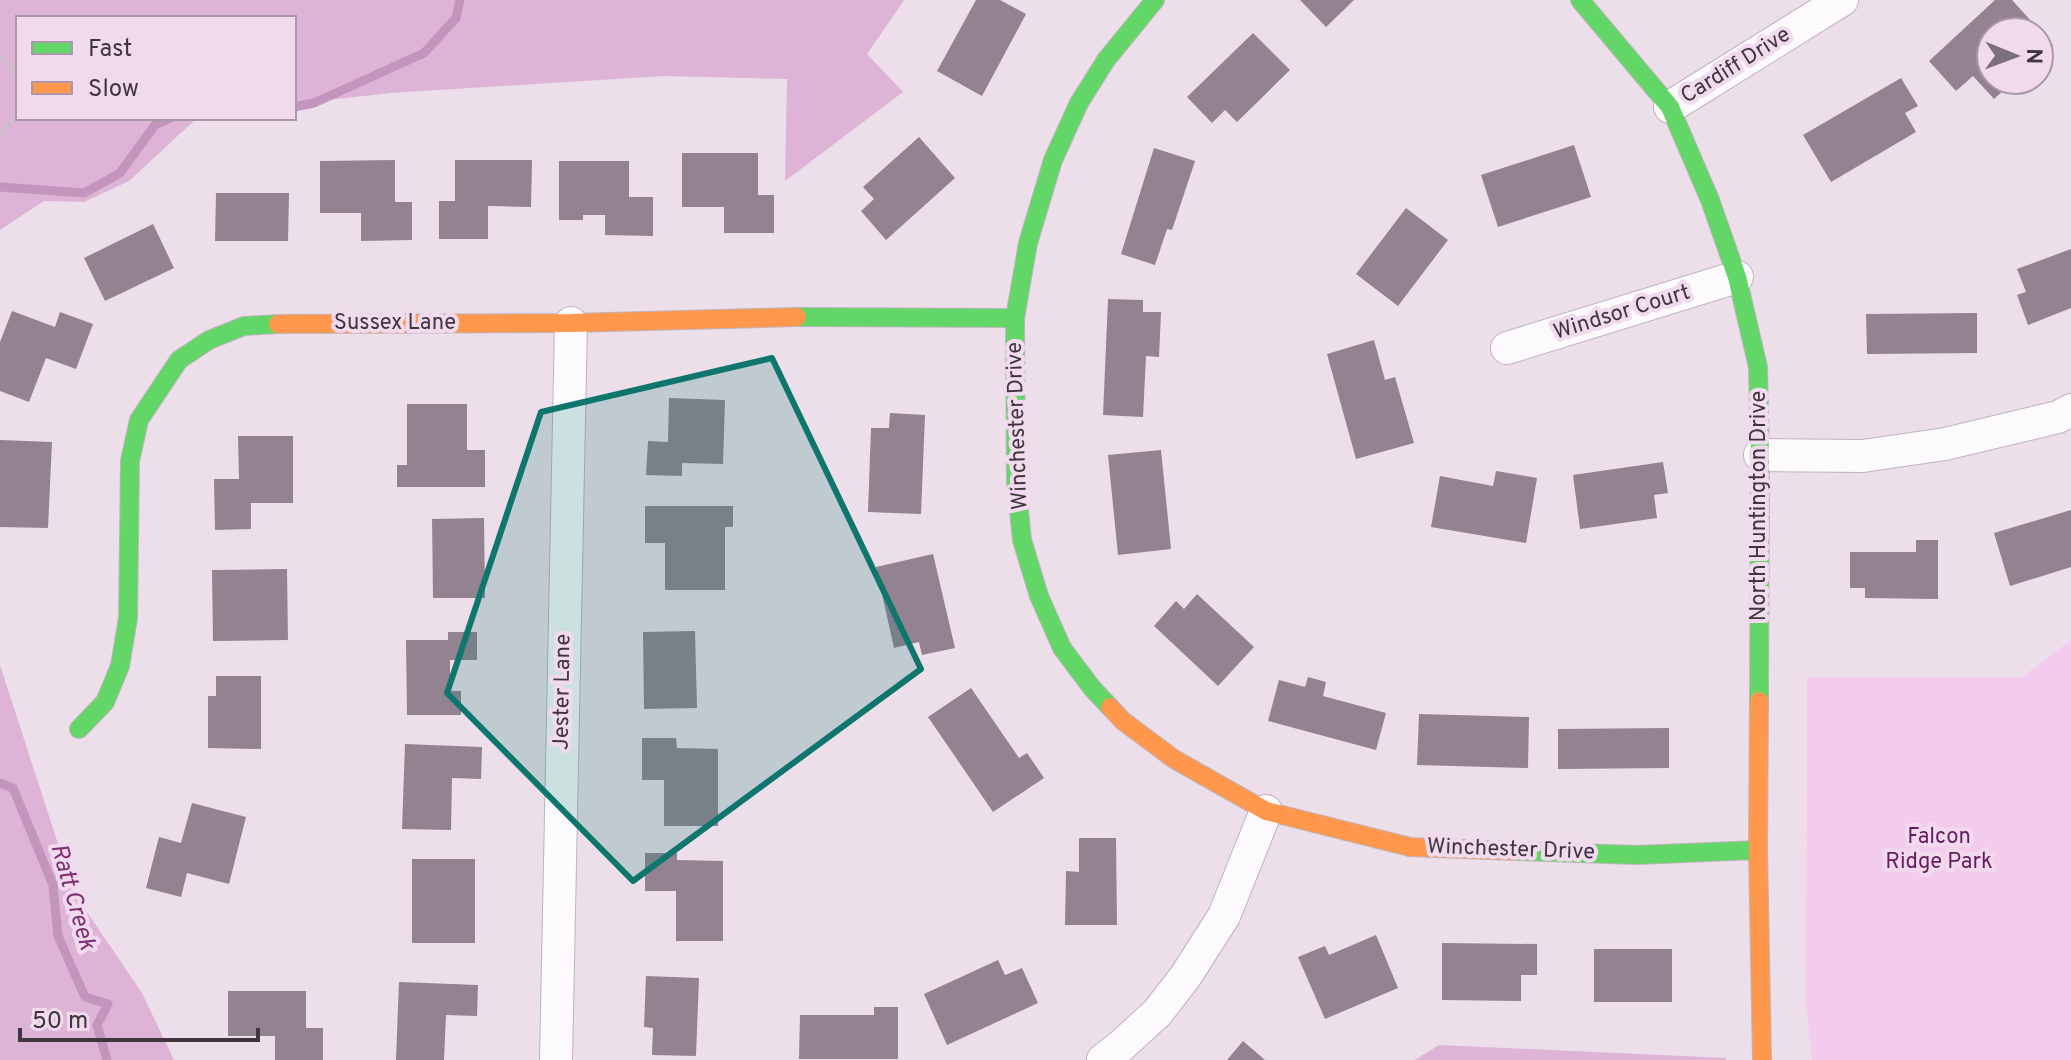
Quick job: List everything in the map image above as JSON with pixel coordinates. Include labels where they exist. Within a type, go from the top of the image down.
[{"type":"street","name":"Winchester Drive","points":[[1155,0],[1106,60],[1079,103],[1053,160],[1028,243],[1015,318],[1016,482],[1022,540],[1039,596],[1062,648],[1092,688],[1123,721],[1174,759],[1266,811],[1410,847],[1637,855],[1758,850]]},
{"type":"street","name":"North Huntington Drive","points":[[1580,0],[1670,107],[1710,200],[1737,277],[1758,367],[1758,850],[1762,1060]]},
{"type":"street","name":"Cardiff Drive","points":[[1670,107],[1842,0]]},
{"type":"street","name":"Windsor Court","points":[[1507,348],[1737,277]]},
{"type":"street","name":"Sussex Lane","points":[[79,729],[105,702],[120,666],[128,618],[130,461],[139,420],[179,360],[209,340],[244,326],[286,323],[571,323],[764,317],[1015,318]]},
{"type":"street","name":"Jester Lane","points":[[556,1060],[571,323]]},
{"type":"street","points":[[1760,455],[1863,456],[1945,444],[2058,417],[2071,410]]},
{"type":"street","points":[[1103,1060],[1157,1013],[1185,977],[1224,916],[1266,811]]},
{"type":"path","points":[[0,55],[16,75]]},
{"type":"path","points":[[0,134],[16,116]]},
{"type":"highlighted area","points":[[772,358],[921,669],[633,881],[447,693],[541,412]]},
{"type":"green space","name":"Falcon Ridge Park","points":[[2071,640],[2071,1060],[1812,1060],[1806,1001],[1807,677],[2022,677]]},
{"type":"shaded area","points":[[0,0],[904,0],[867,54],[903,92],[785,181],[787,79],[663,76],[390,93],[296,104],[296,16],[16,16],[16,120],[195,120],[129,181],[84,202],[44,201],[0,230]]},
{"type":"shaded area","points":[[0,665],[74,893],[142,993],[174,1060],[0,1060]]},
{"type":"shaded area","points":[[1439,1045],[1726,1058],[1726,1060],[1415,1060]]},
{"type":"building","points":[[976,0],[1000,0],[1026,14],[982,96],[937,71]]},
{"type":"building","points":[[1300,0],[1354,0],[1326,27]]},
{"type":"building","points":[[1995,0],[2012,0],[2027,16],[1978,16]]},
{"type":"building","points":[[1975,18],[1975,78],[1973,76],[1956,91],[1929,61]]},
{"type":"building","points":[[1253,33],[1290,70],[1237,122],[1225,110],[1212,123],[1187,97]]},
{"type":"building","points":[[1901,78],[1918,106],[1905,113],[1916,132],[1831,182],[1803,135]]},
{"type":"building","points":[[919,137],[955,178],[886,240],[861,211],[874,199],[863,187]]},
{"type":"building","points":[[1574,145],[1591,197],[1498,227],[1481,175]]},
{"type":"building","points":[[1154,148],[1195,161],[1172,230],[1167,229],[1155,265],[1121,254]]},
{"type":"building","points":[[682,153],[758,153],[758,195],[774,195],[774,233],[724,233],[724,207],[682,207]]},
{"type":"building","points":[[395,160],[395,202],[412,202],[412,240],[361,241],[361,213],[320,213],[320,161]]},
{"type":"building","points":[[455,160],[532,160],[531,207],[488,206],[488,239],[439,239],[439,201],[455,201]]},
{"type":"building","points":[[559,161],[629,161],[629,197],[653,197],[653,236],[605,235],[605,215],[583,215],[583,220],[559,220]]},
{"type":"building","points":[[216,193],[289,193],[288,241],[215,241]]},
{"type":"building","points":[[1406,208],[1448,240],[1398,306],[1356,274]]},
{"type":"building","points":[[153,224],[174,268],[105,301],[84,258]]},
{"type":"building","points":[[2071,249],[2071,308],[2028,325],[2017,295],[2026,292],[2017,269]]},
{"type":"building","points":[[1108,299],[1143,300],[1143,312],[1161,312],[1159,357],[1146,356],[1143,417],[1103,415]]},
{"type":"building","points":[[12,311],[55,327],[60,312],[93,324],[76,369],[46,358],[29,402],[0,391],[0,342]]},
{"type":"building","points":[[1977,313],[1977,353],[1867,354],[1866,314]]},
{"type":"building","points":[[1374,340],[1385,380],[1395,377],[1414,443],[1356,459],[1327,354]]},
{"type":"building","points":[[669,398],[725,400],[723,464],[682,463],[682,476],[646,475],[648,441],[668,442]]},
{"type":"building","points":[[407,404],[467,404],[467,450],[485,450],[485,487],[397,487],[397,465],[407,465]]},
{"type":"building","points":[[890,413],[925,415],[921,514],[868,512],[871,428],[889,428]]},
{"type":"building","points":[[238,436],[293,436],[293,503],[251,503],[251,529],[215,530],[214,479],[239,479]]},
{"type":"building","points":[[0,440],[52,442],[48,528],[0,527]]},
{"type":"building","points":[[1161,450],[1171,549],[1118,555],[1108,455]]},
{"type":"building","points":[[1663,462],[1668,493],[1654,495],[1657,518],[1580,529],[1573,475]]},
{"type":"building","points":[[1496,471],[1537,478],[1526,543],[1431,527],[1440,476],[1493,486]]},
{"type":"building","points":[[645,506],[733,506],[733,527],[725,527],[725,590],[665,590],[665,543],[645,543]]},
{"type":"building","points":[[2071,510],[2071,567],[2010,586],[1994,533]]},
{"type":"building","points":[[484,518],[485,598],[433,598],[432,519]]},
{"type":"building","points":[[1916,540],[1938,540],[1938,599],[1865,598],[1865,588],[1850,588],[1850,552],[1916,552]]},
{"type":"building","points":[[933,554],[955,648],[922,655],[919,642],[894,648],[876,567]]},
{"type":"building","points":[[287,569],[288,640],[213,641],[212,570]]},
{"type":"building","points":[[1197,594],[1254,647],[1218,686],[1154,626],[1176,601],[1184,609]]},
{"type":"building","points":[[695,631],[697,708],[644,709],[643,632]]},
{"type":"building","points":[[448,632],[477,632],[477,660],[450,660],[450,691],[461,691],[461,715],[407,715],[406,640],[448,640]]},
{"type":"building","points":[[216,676],[261,676],[261,749],[208,748],[208,696],[216,696]]},
{"type":"building","points":[[1308,677],[1326,682],[1323,696],[1386,713],[1376,750],[1268,721],[1279,680],[1305,687]]},
{"type":"building","points":[[971,688],[1019,758],[1027,753],[1044,778],[993,812],[928,717]]},
{"type":"building","points":[[1419,714],[1529,717],[1528,768],[1417,765]]},
{"type":"building","points":[[1669,728],[1669,768],[1558,769],[1558,729]]},
{"type":"building","points":[[642,738],[676,738],[677,748],[718,749],[718,826],[664,826],[664,780],[642,780]]},
{"type":"building","points":[[405,744],[482,747],[481,779],[452,778],[451,830],[402,829]]},
{"type":"building","points":[[192,803],[246,817],[229,884],[187,873],[181,897],[146,888],[159,837],[181,843]]},
{"type":"building","points":[[1079,838],[1116,838],[1117,925],[1065,925],[1066,871],[1079,872]]},
{"type":"building","points":[[645,853],[677,853],[677,860],[723,861],[723,941],[676,941],[676,891],[645,891]]},
{"type":"building","points":[[412,859],[475,859],[475,943],[412,943]]},
{"type":"building","points":[[1376,935],[1398,988],[1325,1019],[1298,957],[1325,946],[1329,955]]},
{"type":"building","points":[[1442,943],[1537,944],[1537,975],[1521,975],[1521,1001],[1442,1000]]},
{"type":"building","points":[[1594,949],[1672,949],[1672,1002],[1594,1002]]},
{"type":"building","points":[[998,960],[1005,975],[1022,968],[1038,1003],[947,1045],[924,994]]},
{"type":"building","points":[[646,976],[699,978],[696,1056],[652,1055],[653,1028],[644,1027]]},
{"type":"building","points":[[399,982],[478,985],[477,1016],[446,1015],[444,1060],[396,1060]]},
{"type":"building","points":[[228,991],[306,991],[306,1028],[323,1028],[323,1060],[275,1060],[275,1036],[228,1036]]},
{"type":"building","points":[[874,1007],[898,1007],[898,1059],[799,1059],[800,1015],[874,1015]]},
{"type":"building","points":[[1243,1041],[1265,1060],[1227,1060]]},
{"type":"waterway","name":"Ratt Creek","points":[[296,107],[314,103],[424,53],[456,18],[460,0]]},
{"type":"waterway","name":"Ratt Creek","points":[[0,187],[84,193],[120,173],[155,125],[166,120]]},
{"type":"waterway","name":"Ratt Creek","points":[[0,783],[13,788],[53,885],[58,936],[85,997],[108,1004],[97,1025],[107,1060]]},
{"type":"traffic: fast","points":[[1110,707],[1062,648],[1039,596],[1022,540],[1016,482],[1015,318],[1028,243],[1053,160],[1079,103],[1106,60],[1155,0]]},
{"type":"traffic: fast","points":[[1580,0],[1670,107],[1710,200],[1737,277],[1758,367],[1759,701]]},
{"type":"traffic: fast","points":[[797,317],[1015,318]]},
{"type":"traffic: fast","points":[[79,729],[105,702],[120,666],[128,618],[130,461],[139,420],[179,360],[209,340],[244,326],[278,324]]},
{"type":"traffic: fast","points":[[1515,851],[1637,855],[1758,850]]},
{"type":"traffic: slow","points":[[278,324],[571,323],[797,317]]},
{"type":"traffic: slow","points":[[1759,701],[1762,1060]]},
{"type":"traffic: slow","points":[[1110,707],[1123,721],[1174,759],[1266,811],[1410,847],[1515,851]]}]
